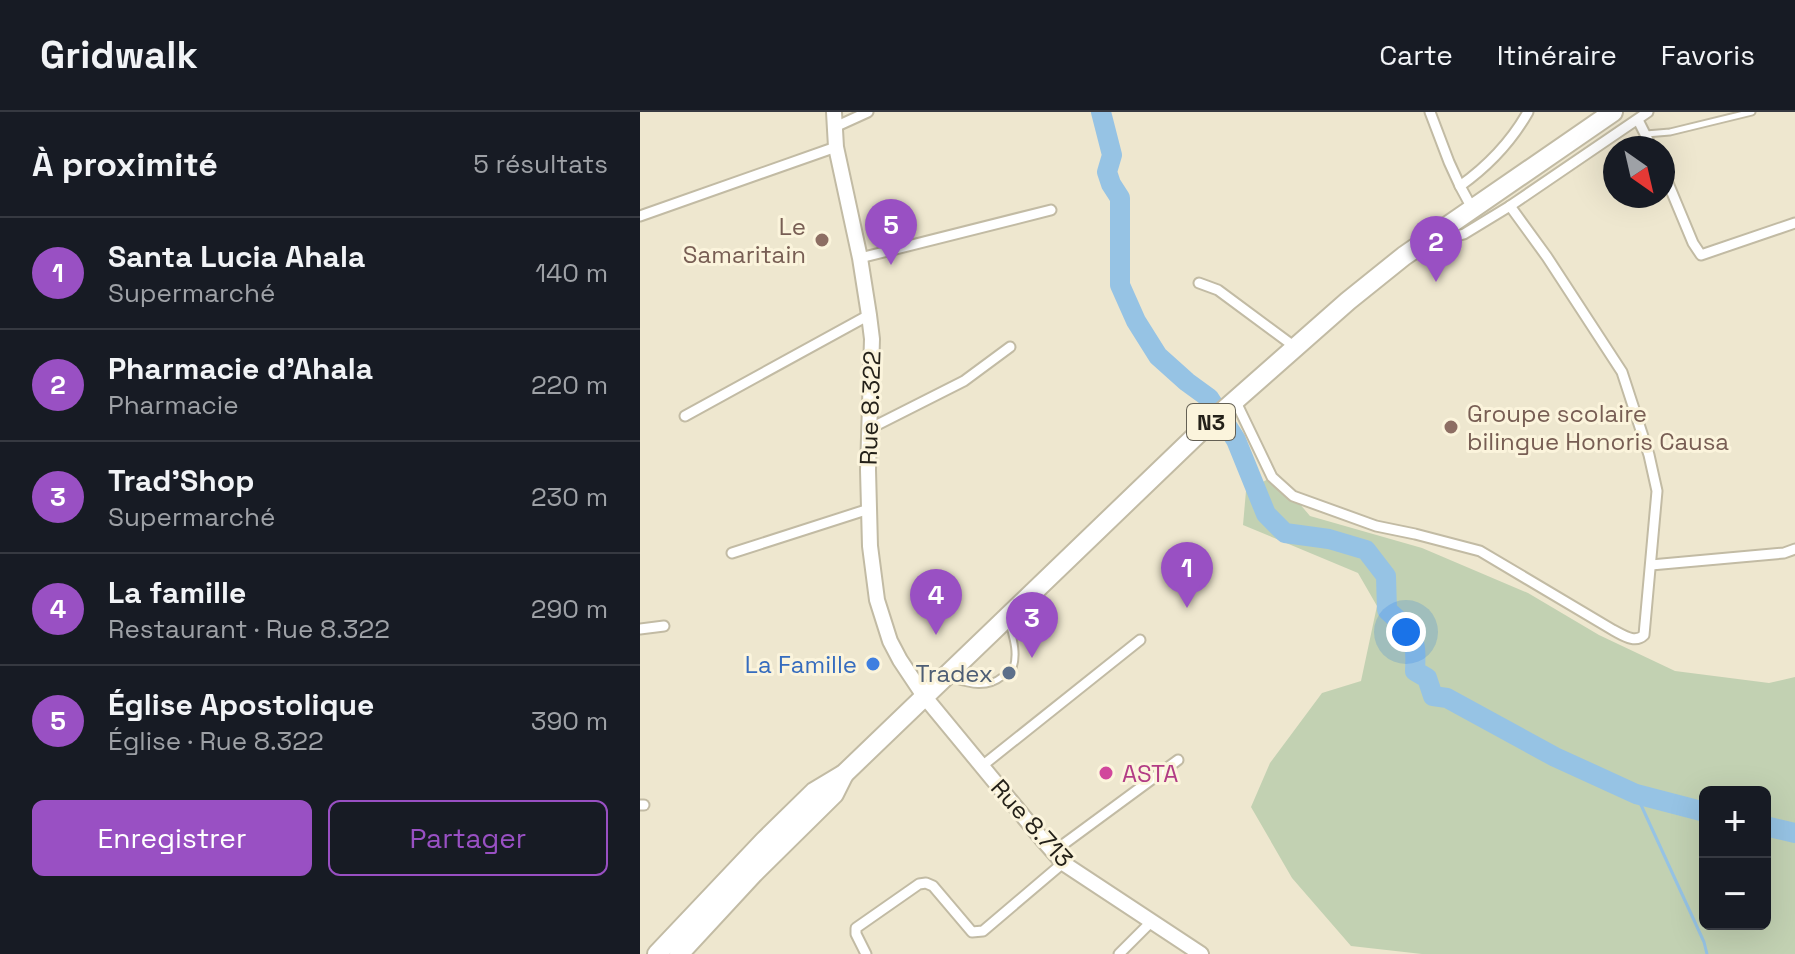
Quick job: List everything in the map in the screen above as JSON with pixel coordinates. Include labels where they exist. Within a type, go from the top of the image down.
[{"type":"highway","name":"N3","points":[[657,954],[814,792],[844,774],[1150,479],[1295,347],[1404,256],[1613,112]]},
{"type":"highway","name":"N3","points":[[679,954],[754,873],[834,794],[844,774]]},
{"type":"main road","name":"Rue 8.322","points":[[835,120],[836,147],[860,258],[872,339],[869,509],[877,600],[890,641],[924,696]]},
{"type":"main road","name":"Rue 8.713","points":[[924,696],[1058,857],[1201,954]]},
{"type":"street","points":[[835,120],[868,112]]},
{"type":"street","points":[[1430,112],[1473,210]]},
{"type":"street","points":[[1460,186],[1487,165],[1521,125],[1528,112]]},
{"type":"street","points":[[1442,231],[1456,236],[1464,234],[1648,112]]},
{"type":"street","points":[[1638,120],[1645,134]]},
{"type":"street","points":[[640,216],[836,147]]},
{"type":"street","points":[[1675,200],[1701,255],[1795,223]]},
{"type":"street","points":[[1235,400],[1272,477],[1293,496],[1376,526],[1480,551],[1613,630],[1634,640],[1640,639],[1644,635],[1657,491],[1649,455],[1622,372],[1510,206]]},
{"type":"street","points":[[860,258],[1051,210]]},
{"type":"street","points":[[1199,283],[1218,290],[1295,347]]},
{"type":"street","points":[[685,416],[869,315]]},
{"type":"street","points":[[869,429],[964,381],[1010,347]]},
{"type":"street","points":[[732,553],[869,509]]},
{"type":"street","points":[[1651,565],[1784,553],[1795,549]]},
{"type":"street","points":[[640,629],[664,626]]},
{"type":"street","points":[[982,766],[1140,640]]},
{"type":"street","points":[[866,954],[856,928],[919,884],[933,886],[972,932],[983,931],[1058,857],[1178,760]]},
{"type":"street","points":[[1119,954],[1151,922]]},
{"type":"lane","points":[[1645,134],[1670,132],[1752,112]]},
{"type":"lane","points":[[1007,617],[1014,643],[1013,668]]},
{"type":"lane","points":[[944,677],[982,686],[994,683],[1003,676]]},
{"type":"green space","points":[[1272,477],[1310,516],[1422,548],[1528,593],[1599,635],[1675,671],[1769,683],[1795,677],[1795,954],[1422,954],[1351,946],[1292,878],[1251,807],[1270,763],[1322,693],[1361,681],[1377,606],[1358,573],[1243,525],[1246,491]]},
{"type":"waterway","points":[[1101,112],[1112,155],[1107,172],[1120,198],[1120,285],[1136,321],[1158,356],[1209,398],[1236,440],[1266,514],[1285,533],[1329,539],[1366,550],[1386,576],[1387,610],[1412,636],[1415,671],[1427,678],[1433,696],[1447,698],[1555,757],[1636,794],[1699,810]]},
{"type":"waterway","points":[[1636,794],[1707,954]]},
{"type":"waterway","points":[[1771,827],[1795,833]]},
{"type":"place","name":"Le Samaritain","points":[[822,240]]},
{"type":"place","name":"Église Apostolique","points":[[891,265]]},
{"type":"place","name":"Pharmacie d'Ahala","points":[[1436,282]]},
{"type":"place","name":"Groupe scolaire bilingue Honoris Causa","points":[[1451,427]]},
{"type":"place","name":"Santa Lucia Ahala","points":[[1187,608]]},
{"type":"place","name":"La famille","points":[[936,635]]},
{"type":"place","name":"Trad'Shop","points":[[1032,658]]},
{"type":"place","name":"La Famille","points":[[873,664]]},
{"type":"place","name":"Tradex","points":[[1009,673]]},
{"type":"place","name":"ASTA","points":[[1106,773]]}]
